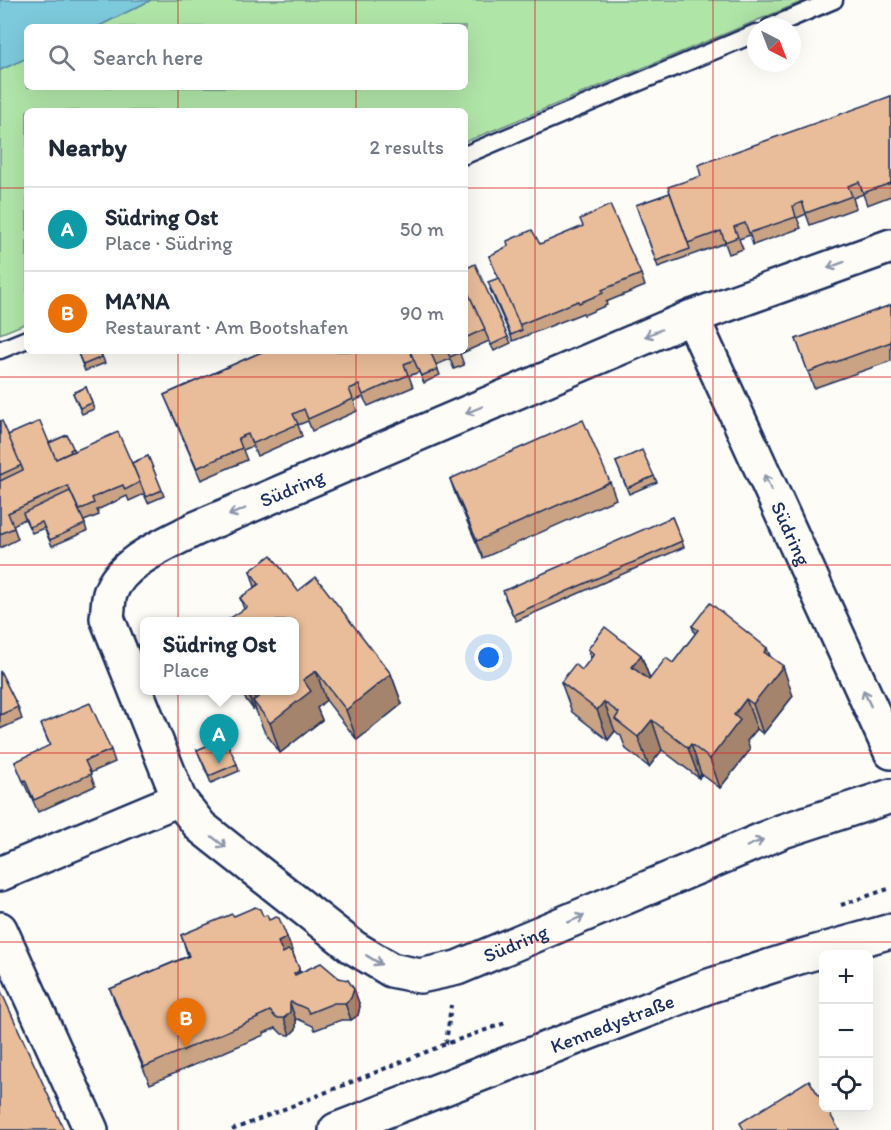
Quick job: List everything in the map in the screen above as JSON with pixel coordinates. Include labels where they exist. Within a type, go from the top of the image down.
[{"type":"street","name":"Südring","points":[[891,246],[692,316],[195,530],[154,550],[120,574],[110,595],[107,618],[179,799],[201,827],[353,947],[391,970],[420,975],[457,969],[783,831],[891,796]]},
{"type":"street","name":"Südring","points":[[692,316],[891,752]]},
{"type":"street","points":[[0,874],[179,799]]},
{"type":"street","name":"Kennedystraße","points":[[336,1130],[709,986],[891,931]]},
{"type":"street","points":[[2,942],[91,1130]]},
{"type":"lane","points":[[791,18],[834,0]]},
{"type":"lane","points":[[468,154],[747,37]]},
{"type":"lane","points":[[0,351],[24,340]]},
{"type":"path","points":[[232,1130],[351,1081]]},
{"type":"green space","points":[[151,0],[806,0],[763,18],[747,18],[747,25],[468,141],[468,108],[24,108],[24,324],[0,334],[0,70],[24,59],[24,90],[468,90],[468,24],[103,24]]},
{"type":"water","points":[[0,0],[151,0],[103,24],[24,24],[24,59],[0,70]]},
{"type":"building","points":[[891,96],[891,183],[863,193],[859,182],[848,186],[852,196],[806,213],[802,202],[793,206],[796,217],[749,233],[745,223],[734,227],[738,237],[725,242],[721,231],[688,243],[668,187],[701,176],[698,165]]},
{"type":"building","points":[[670,193],[690,249],[656,261],[636,205]]},
{"type":"building","points":[[610,205],[641,274],[602,290],[603,293],[519,325],[489,256],[508,246],[507,241],[532,230],[540,244],[583,226],[580,219]]},
{"type":"building","points":[[475,264],[508,337],[491,345],[468,293],[468,268]]},
{"type":"building","points":[[499,278],[522,330],[511,335],[488,282]]},
{"type":"building","points":[[468,292],[485,329],[468,337]]},
{"type":"building","points":[[891,305],[891,342],[808,372],[796,339]]},
{"type":"building","points":[[78,354],[101,354],[102,357],[83,365]]},
{"type":"building","points":[[257,354],[411,354],[414,360],[404,364],[408,375],[363,395],[359,385],[349,389],[353,399],[308,419],[304,409],[293,414],[298,424],[252,444],[248,434],[238,438],[242,448],[197,468],[164,395]]},
{"type":"building","points":[[411,354],[431,354],[438,369],[421,376]]},
{"type":"building","points":[[86,387],[92,403],[80,408],[73,393]]},
{"type":"building","points":[[583,420],[610,482],[477,541],[450,479]]},
{"type":"building","points":[[0,421],[22,465],[0,475]]},
{"type":"building","points":[[40,421],[56,459],[118,432],[140,482],[125,490],[123,485],[92,498],[94,503],[79,510],[68,486],[8,513],[14,528],[0,534],[0,481],[23,470],[8,435]]},
{"type":"building","points":[[67,435],[73,448],[71,452],[56,459],[49,443]]},
{"type":"building","points":[[642,450],[654,476],[627,488],[616,462]]},
{"type":"building","points":[[148,456],[162,490],[146,497],[132,463]]},
{"type":"building","points":[[70,491],[85,524],[50,540],[42,522],[29,527],[23,513]]},
{"type":"building","points":[[672,517],[682,541],[513,615],[503,591]]},
{"type":"building","points":[[271,555],[298,591],[316,577],[391,674],[346,710],[316,671],[303,680],[311,691],[270,723],[253,701],[261,695],[299,695],[299,617],[232,617],[247,607],[240,598],[259,584],[250,571]]},
{"type":"building","points":[[710,603],[767,648],[764,652],[783,666],[753,704],[746,699],[734,715],[740,720],[710,759],[691,744],[688,748],[652,720],[638,737],[615,719],[619,713],[604,702],[597,710],[561,682],[575,664],[582,670],[594,654],[588,649],[605,627],[641,655],[632,667],[649,680],[666,658],[673,663],[698,630],[692,626]]},
{"type":"building","points":[[0,671],[18,707],[0,715]]},
{"type":"building","points":[[90,703],[111,750],[85,761],[91,774],[34,800],[15,762],[50,745],[41,724]]},
{"type":"building","points":[[225,738],[237,764],[209,776],[197,750]]},
{"type":"building","points":[[255,907],[260,909],[263,916],[267,915],[269,920],[279,918],[287,937],[278,942],[283,953],[288,950],[292,952],[299,968],[298,972],[294,973],[295,975],[321,963],[339,978],[348,980],[354,989],[351,998],[345,1003],[334,1003],[309,1013],[307,1009],[291,1002],[290,1012],[284,1018],[276,1018],[270,1011],[144,1067],[110,989],[189,956],[181,935]]},
{"type":"building","points":[[0,989],[64,1130],[0,1130]]},
{"type":"building","points":[[809,1080],[819,1096],[819,1112],[829,1112],[839,1130],[744,1130],[740,1123]]},
{"type":"place","name":"Südring Ost","points":[[219,764]]},
{"type":"place","name":"MA’NA","points":[[186,1048]]}]
